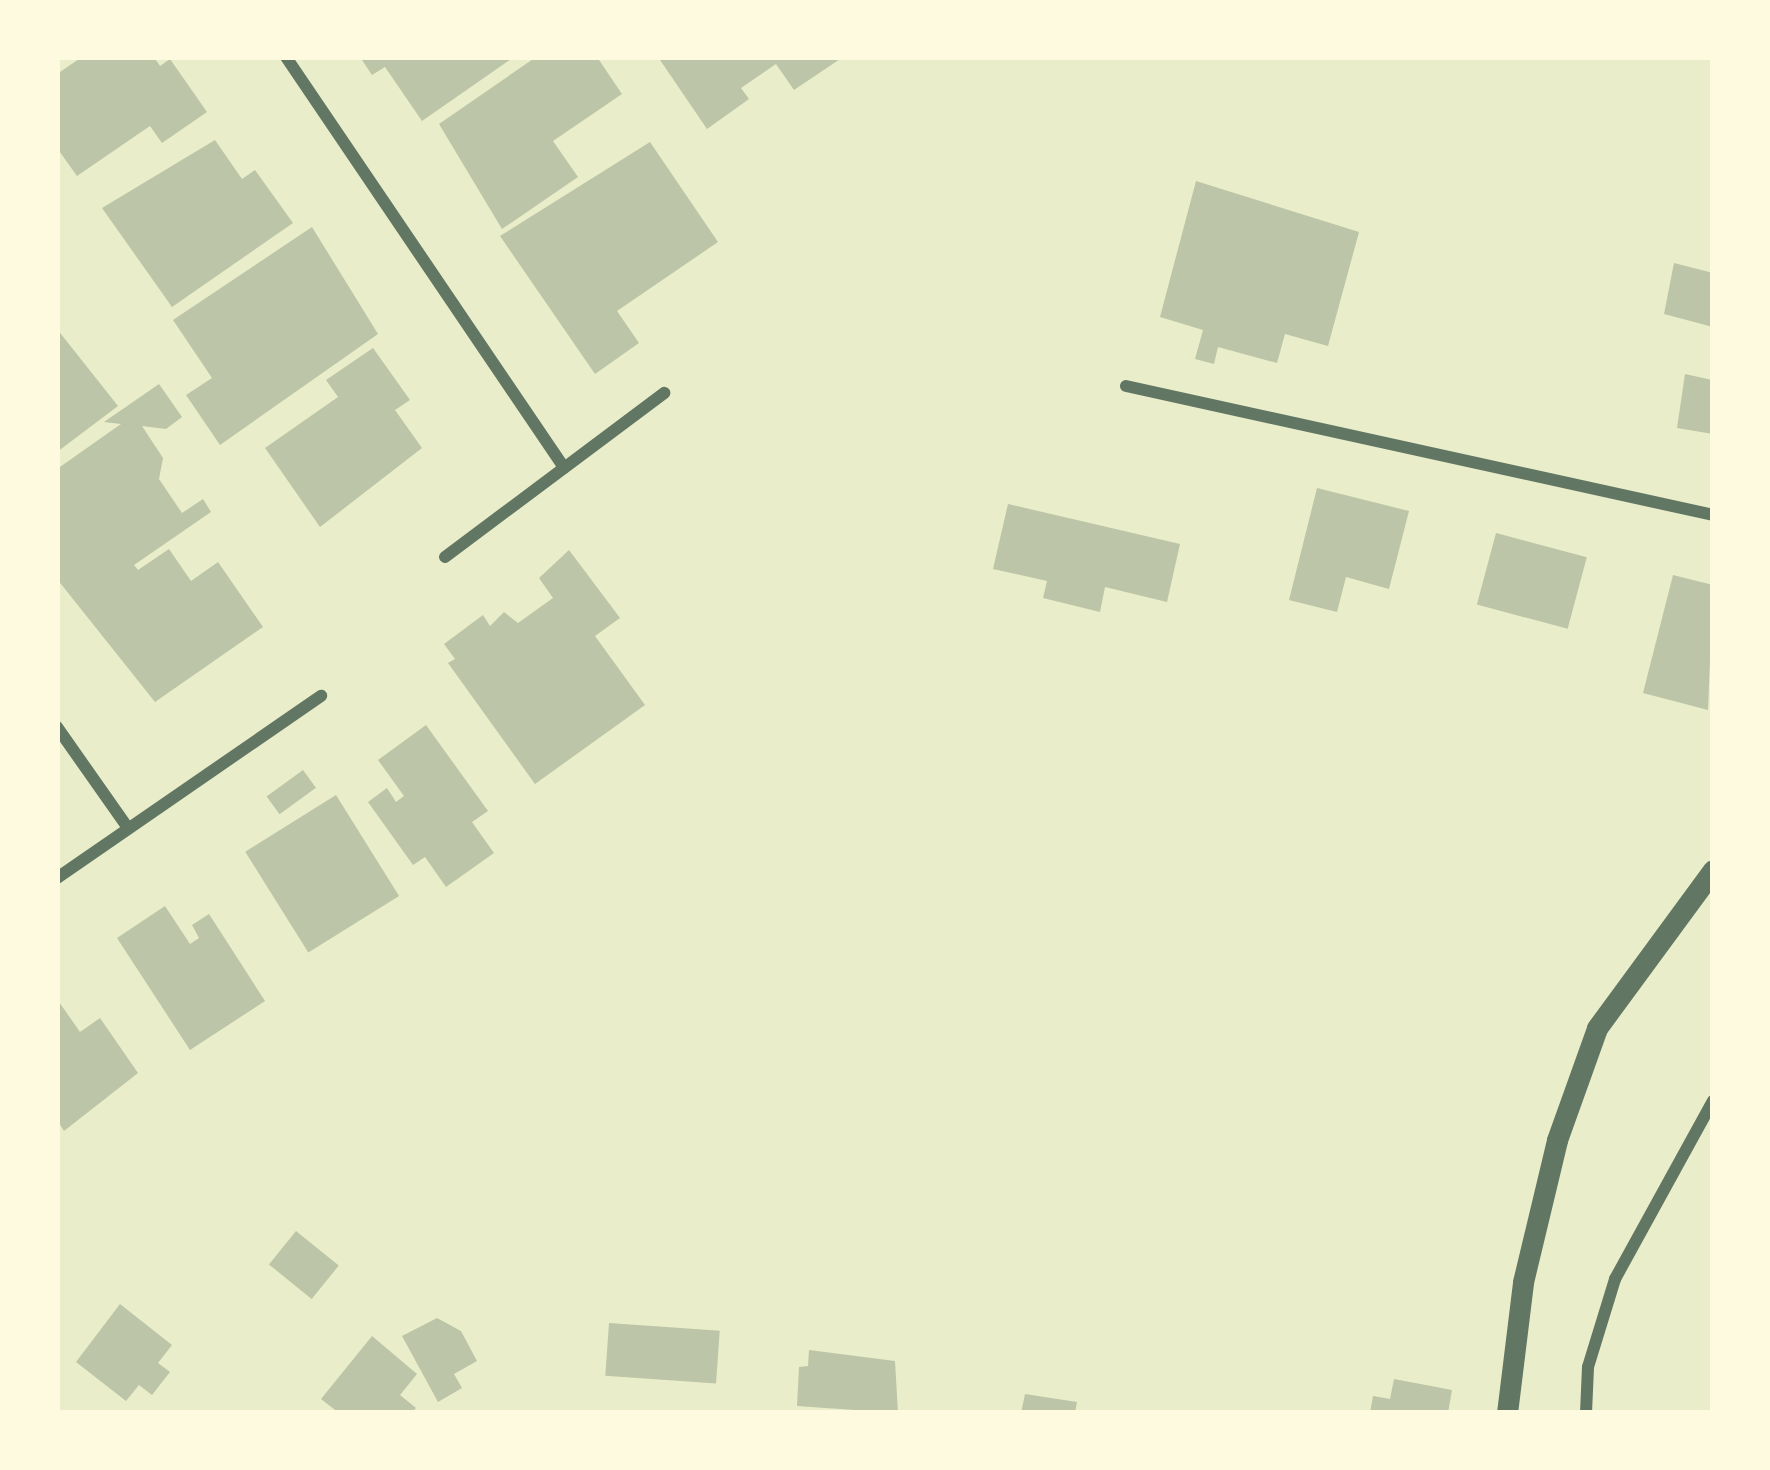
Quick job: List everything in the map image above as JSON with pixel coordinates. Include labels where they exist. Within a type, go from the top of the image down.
[{"type":"street","points":[[286,57],[564,468]]},
{"type":"street","points":[[1126,386],[1713,515]]},
{"type":"street","points":[[445,557],[664,393]]},
{"type":"street","points":[[57,878],[321,696]]},
{"type":"street","points":[[57,727],[128,829]]},
{"type":"street","points":[[1507,1413],[1523,1282],[1557,1140],[1597,1028],[1713,870]]},
{"type":"street","points":[[1586,1413],[1588,1367],[1615,1279],[1713,1102]]},
{"type":"building","points":[[82,57],[154,57],[160,66],[170,59],[207,112],[162,143],[150,126],[77,176],[57,148],[57,74]]},
{"type":"building","points":[[360,57],[514,57],[422,121],[385,67],[372,75]]},
{"type":"building","points":[[536,57],[597,57],[622,94],[553,141],[578,177],[502,229],[439,124]]},
{"type":"building","points":[[658,57],[843,57],[794,90],[776,64],[741,88],[749,99],[707,129]]},
{"type":"building","points":[[215,140],[242,179],[255,170],[293,223],[172,307],[102,208]]},
{"type":"building","points":[[650,142],[718,242],[617,311],[639,343],[595,374],[500,236]]},
{"type":"building","points":[[1196,181],[1359,232],[1328,346],[1285,334],[1277,363],[1218,347],[1214,364],[1195,359],[1203,330],[1160,317]]},
{"type":"building","points":[[312,227],[378,334],[220,445],[186,395],[212,378],[173,320]]},
{"type":"building","points":[[1674,263],[1713,273],[1713,327],[1664,314]]},
{"type":"building","points":[[57,329],[118,406],[57,452]]},
{"type":"building","points":[[373,348],[410,400],[395,410],[422,448],[320,527],[265,448],[338,397],[326,380]]},
{"type":"building","points":[[1685,374],[1712,380],[1713,434],[1677,428]]},
{"type":"building","points":[[159,384],[182,417],[166,429],[142,426],[163,458],[159,479],[182,513],[203,499],[211,512],[134,565],[138,570],[169,549],[191,581],[218,562],[263,627],[155,702],[57,579],[57,469],[121,424],[104,422]]},
{"type":"building","points":[[1317,488],[1409,511],[1389,589],[1346,577],[1337,612],[1289,600]]},
{"type":"building","points":[[1008,504],[1180,544],[1167,602],[1105,587],[1100,612],[1043,598],[1047,581],[993,569]]},
{"type":"building","points":[[1496,533],[1587,557],[1568,629],[1477,604]]},
{"type":"building","points":[[569,550],[620,618],[595,636],[645,705],[535,784],[448,663],[455,659],[444,644],[483,615],[490,626],[504,612],[518,623],[553,598],[539,578]]},
{"type":"building","points":[[1673,575],[1713,585],[1708,710],[1643,693]]},
{"type":"building","points":[[426,725],[488,811],[472,822],[494,853],[446,887],[425,857],[413,865],[368,802],[387,788],[396,802],[404,796],[378,760]]},
{"type":"building","points":[[303,770],[316,788],[280,814],[267,796]]},
{"type":"building","points":[[336,795],[399,896],[308,953],[245,852]]},
{"type":"building","points":[[165,906],[190,944],[199,938],[192,925],[209,914],[265,1001],[190,1050],[117,938]]},
{"type":"building","points":[[57,999],[80,1032],[100,1018],[138,1073],[64,1131],[57,1120]]},
{"type":"building","points":[[296,1231],[339,1266],[312,1299],[269,1264]]},
{"type":"building","points":[[120,1304],[172,1345],[158,1363],[170,1372],[152,1395],[139,1385],[126,1401],[76,1362]]},
{"type":"building","points":[[437,1318],[461,1331],[477,1361],[454,1374],[462,1388],[438,1402],[402,1336]]},
{"type":"building","points":[[609,1323],[720,1331],[716,1384],[605,1376]]},
{"type":"building","points":[[372,1336],[417,1374],[400,1395],[416,1408],[411,1413],[339,1413],[321,1399]]},
{"type":"building","points":[[809,1350],[895,1361],[898,1413],[797,1406],[799,1367],[808,1366]]},
{"type":"building","points":[[1394,1379],[1452,1390],[1448,1413],[1370,1413],[1373,1396],[1390,1399]]},
{"type":"building","points":[[1025,1394],[1077,1402],[1075,1413],[1021,1413]]}]
